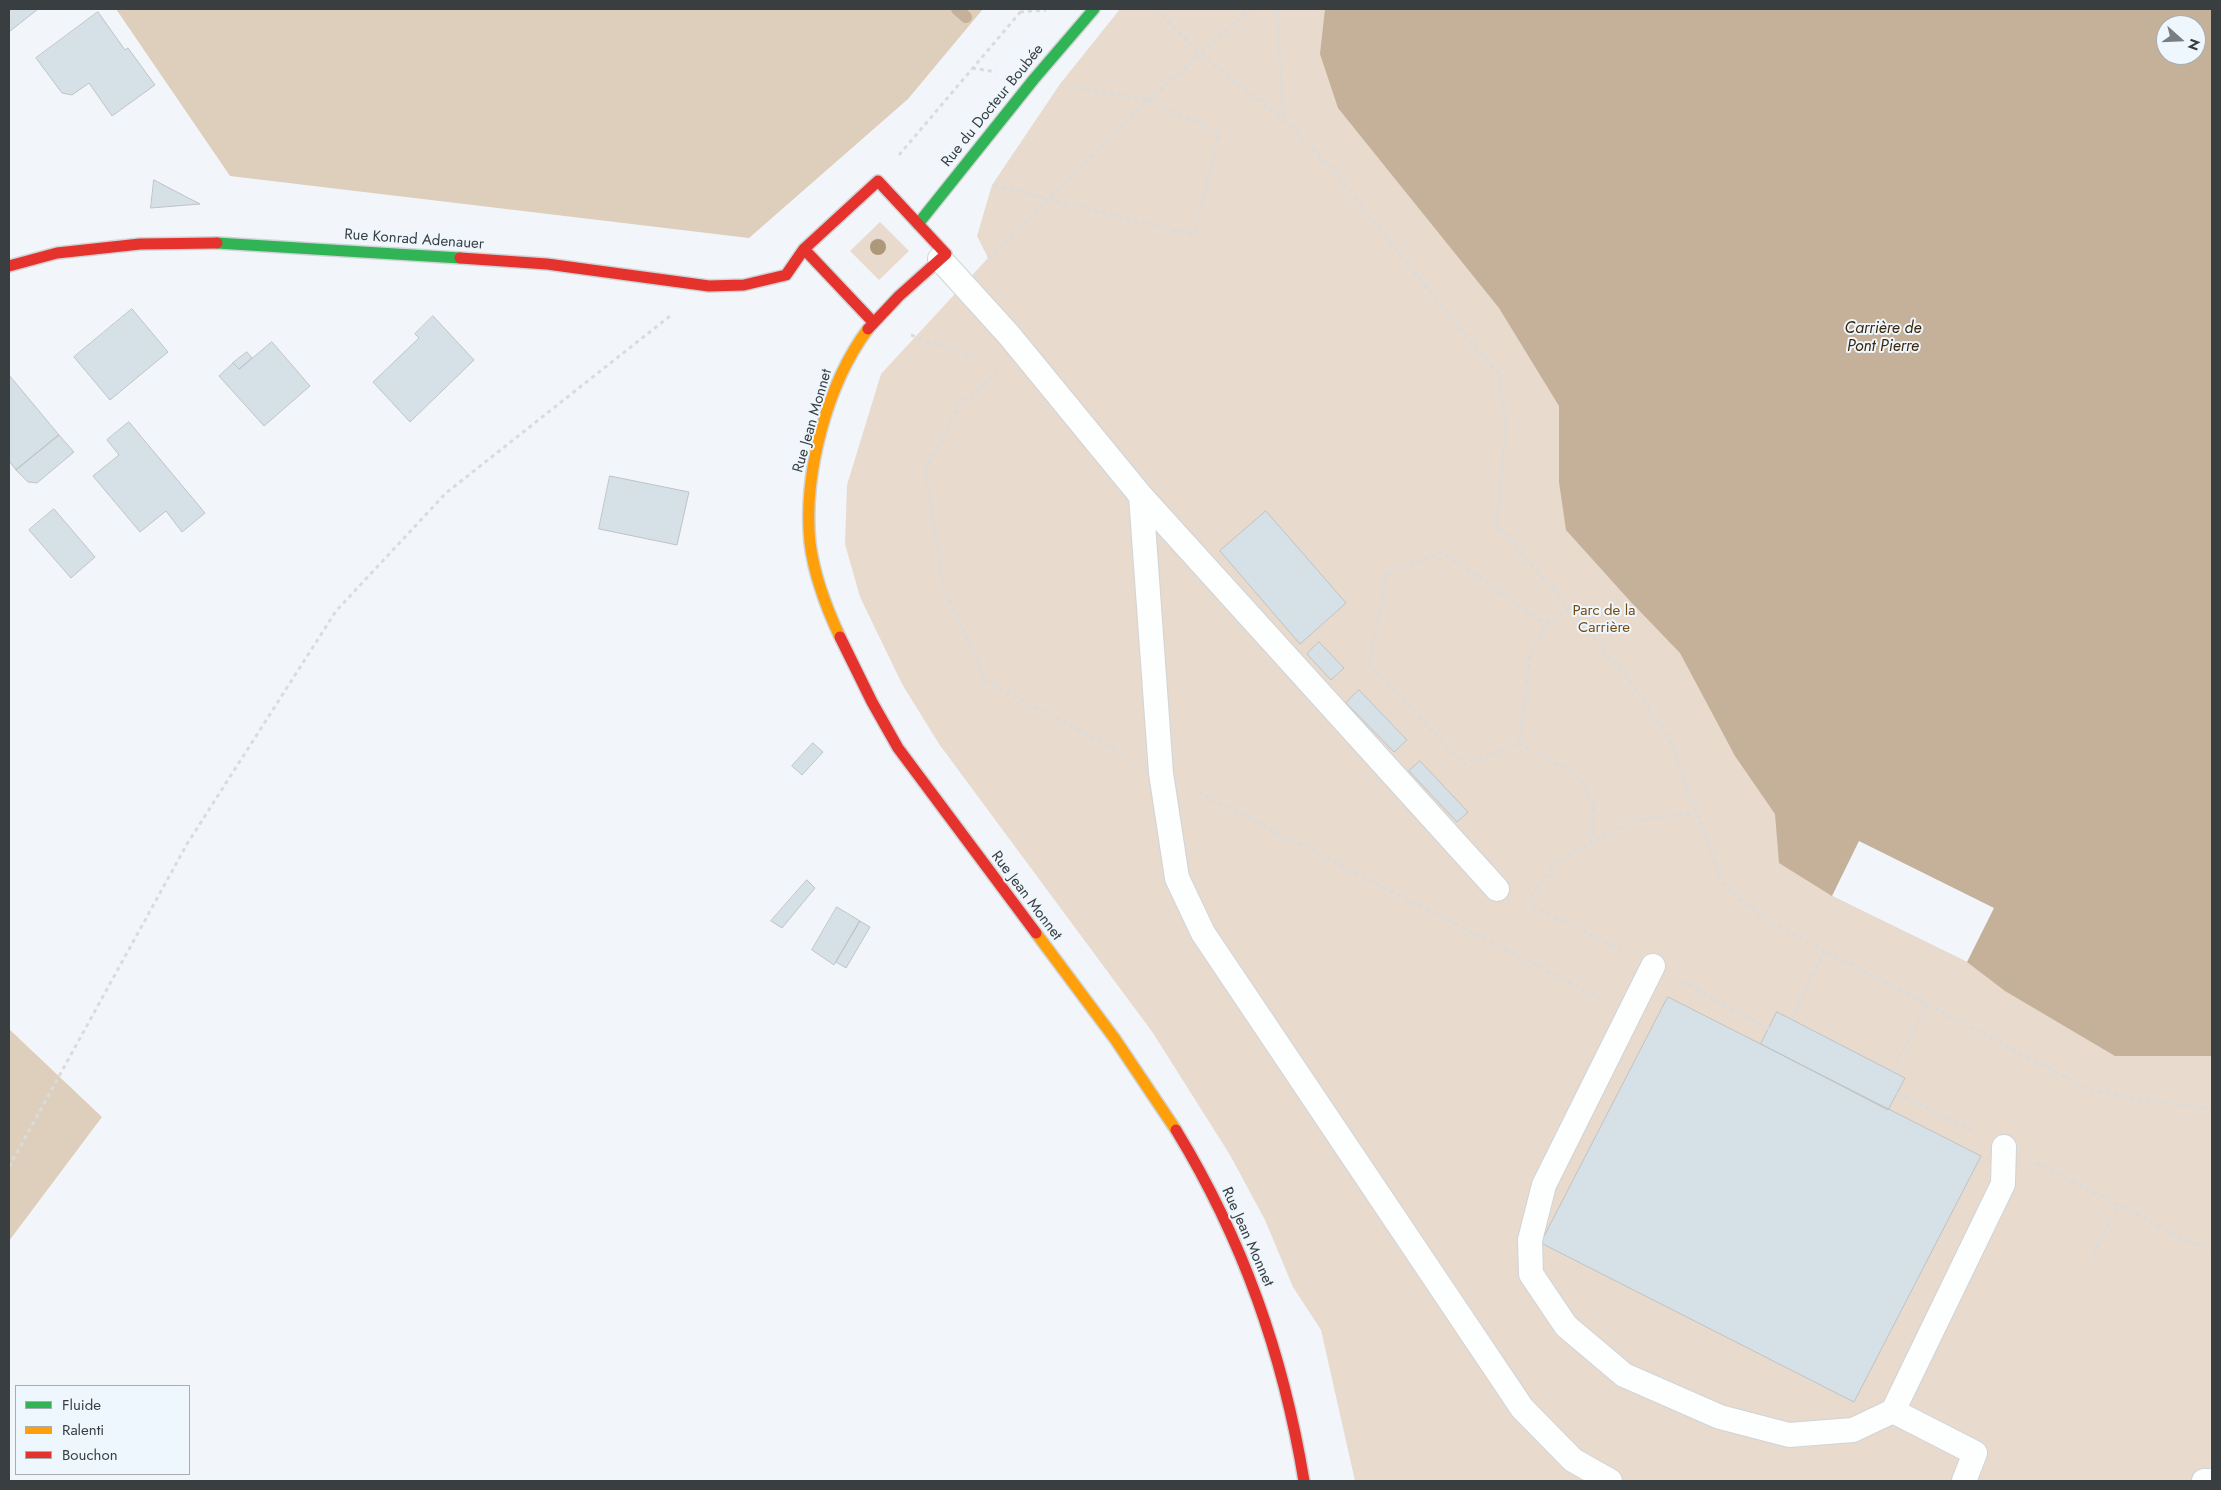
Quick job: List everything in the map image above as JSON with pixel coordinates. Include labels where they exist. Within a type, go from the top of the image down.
[{"type":"street","name":"Rue du Docteur Boubée","points":[[918,224],[1034,79],[1094,9]]},
{"type":"street","points":[[878,181],[946,254],[940,259]]},
{"type":"street","name":"Rue Konrad Adenauer","points":[[9,266],[57,253],[140,244],[224,243],[547,264],[709,286],[744,285],[786,275],[804,249],[878,181]]},
{"type":"street","points":[[804,249],[873,322]]},
{"type":"street","name":"Rue Jean Monnet","points":[[940,259],[873,322],[845,362],[812,469],[808,507],[810,544],[831,619],[868,697],[899,749],[1101,1020],[1167,1114],[1222,1213],[1255,1288],[1268,1328],[1298,1430],[1304,1481]]},
{"type":"lane","points":[[940,259],[1010,335],[1141,496],[1497,889]]},
{"type":"lane","points":[[1141,496],[1161,773],[1177,878],[1203,933],[1522,1408],[1573,1460],[1610,1481]]},
{"type":"lane","points":[[1653,966],[1544,1185],[1530,1240],[1531,1274],[1566,1326],[1624,1375],[1720,1417],[1789,1435],[1853,1430],[1893,1411],[2003,1184],[2004,1147]]},
{"type":"lane","points":[[1893,1411],[1975,1453],[1964,1481]]},
{"type":"lane","points":[[2204,1481],[2212,1481]]},
{"type":"path","points":[[878,181],[1023,9]]},
{"type":"path","points":[[1156,9],[1200,54],[1283,119],[1328,164],[1448,314],[1498,373],[1506,423],[1497,524],[1634,685],[1673,746],[1695,812],[1722,883],[1763,918],[2092,1090],[2206,1109],[2212,1108]]},
{"type":"path","points":[[988,258],[1149,100],[1251,9]]},
{"type":"path","points":[[1277,9],[1283,119]]},
{"type":"path","points":[[955,176],[1194,235],[1219,133],[1149,100],[972,68]]},
{"type":"path","points":[[9,1167],[187,844],[336,611],[446,493],[709,286]]},
{"type":"path","points":[[873,322],[994,363]]},
{"type":"path","points":[[1546,624],[1442,552],[1387,575],[1369,664],[1464,764],[1519,744],[1577,775],[1594,804],[1591,843]]},
{"type":"path","points":[[1519,744],[1530,656],[1546,624],[1569,608]]},
{"type":"path","points":[[1525,902],[1561,859],[1632,821],[1695,812]]},
{"type":"path","points":[[1497,889],[1653,966],[1769,1028]]},
{"type":"path","points":[[1791,1019],[1825,951]]},
{"type":"path","points":[[1892,1071],[1927,1004]]},
{"type":"path","points":[[1896,1093],[2212,1253]]},
{"type":"path","points":[[2093,1255],[2118,1205]]},
{"type":"green space","name":"Parc de la Carrière","points":[[1120,9],[2212,9],[2212,1481],[1355,1481],[1321,1330],[1293,1287],[1265,1220],[1230,1155],[1153,1033],[939,744],[902,684],[860,597],[845,544],[847,485],[881,374],[988,258],[977,236],[992,185],[1060,84]]},
{"type":"green space","points":[[880,222],[909,251],[879,280],[850,251]]},
{"type":"shaded area","points":[[116,9],[983,9],[908,99],[749,238],[230,176]]},
{"type":"shaded area","points":[[9,1029],[102,1117],[9,1241]]},
{"type":"water","name":"Carrière de Pont Pierre","points":[[1325,9],[2212,9],[2212,1056],[2115,1056],[2005,991],[1967,962],[1832,896],[1779,863],[1775,814],[1735,756],[1680,653],[1566,530],[1559,482],[1559,406],[1499,308],[1338,108],[1320,54]]},
{"type":"pier","points":[[1859,841],[1994,908],[1967,962],[1832,896]]},
{"type":"building","points":[[9,9],[38,9],[9,32]]},
{"type":"building","points":[[98,12],[125,50],[128,48],[155,85],[112,116],[89,83],[72,95],[62,93],[36,58]]},
{"type":"building","points":[[154,180],[200,204],[151,208]]},
{"type":"building","points":[[132,309],[168,352],[110,400],[74,357]]},
{"type":"building","points":[[433,316],[474,360],[410,422],[373,382],[419,338],[415,334]]},
{"type":"building","points":[[272,342],[310,386],[264,426],[219,376],[233,363],[239,369]]},
{"type":"building","points":[[247,352],[252,358],[239,369],[233,363]]},
{"type":"building","points":[[9,375],[59,435],[16,470],[9,461]]},
{"type":"building","points":[[129,422],[205,513],[182,532],[166,511],[140,532],[93,476],[119,455],[107,440]]},
{"type":"building","points":[[59,435],[74,452],[37,483],[28,482],[16,470]]},
{"type":"building","points":[[610,476],[689,492],[677,545],[599,529]]},
{"type":"building","points":[[54,509],[95,557],[71,578],[29,530]]},
{"type":"building","points":[[1266,511],[1346,603],[1300,644],[1220,551]]},
{"type":"building","points":[[1319,642],[1344,668],[1331,680],[1307,654]]},
{"type":"building","points":[[1359,690],[1407,740],[1394,752],[1346,703]]},
{"type":"building","points":[[813,743],[823,752],[802,775],[792,766]]},
{"type":"building","points":[[1420,761],[1468,812],[1457,822],[1409,771]]},
{"type":"building","points":[[807,880],[815,888],[782,928],[771,921]]},
{"type":"building","points":[[837,907],[860,921],[834,965],[812,950]]},
{"type":"building","points":[[860,921],[870,927],[846,968],[836,962]]},
{"type":"building","points":[[1668,997],[1981,1156],[1854,1402],[1541,1243]]},
{"type":"building","points":[[1777,1012],[1905,1078],[1888,1110],[1761,1044]]},
{"type":"waterway","points":[[957,9],[966,17]]},
{"type":"traffic: fast","points":[[918,224],[1034,79],[1094,9]]},
{"type":"traffic: fast","points":[[217,243],[460,258]]},
{"type":"traffic: slow","points":[[840,637],[821,591],[814,567],[810,543],[810,488],[814,459],[830,403],[853,351],[868,329]]},
{"type":"traffic: slow","points":[[1036,933],[1115,1039],[1176,1130]]},
{"type":"traffic: jam","points":[[868,329],[899,296],[946,254],[878,181],[804,249],[873,322]]},
{"type":"traffic: jam","points":[[9,266],[57,253],[140,244],[217,243]]},
{"type":"traffic: jam","points":[[460,258],[547,264],[709,286],[744,285],[786,275],[804,249]]},
{"type":"traffic: jam","points":[[840,637],[872,702],[898,748],[1036,933]]},
{"type":"traffic: jam","points":[[1176,1130],[1200,1171],[1221,1213],[1257,1299],[1285,1388],[1304,1481]]}]
